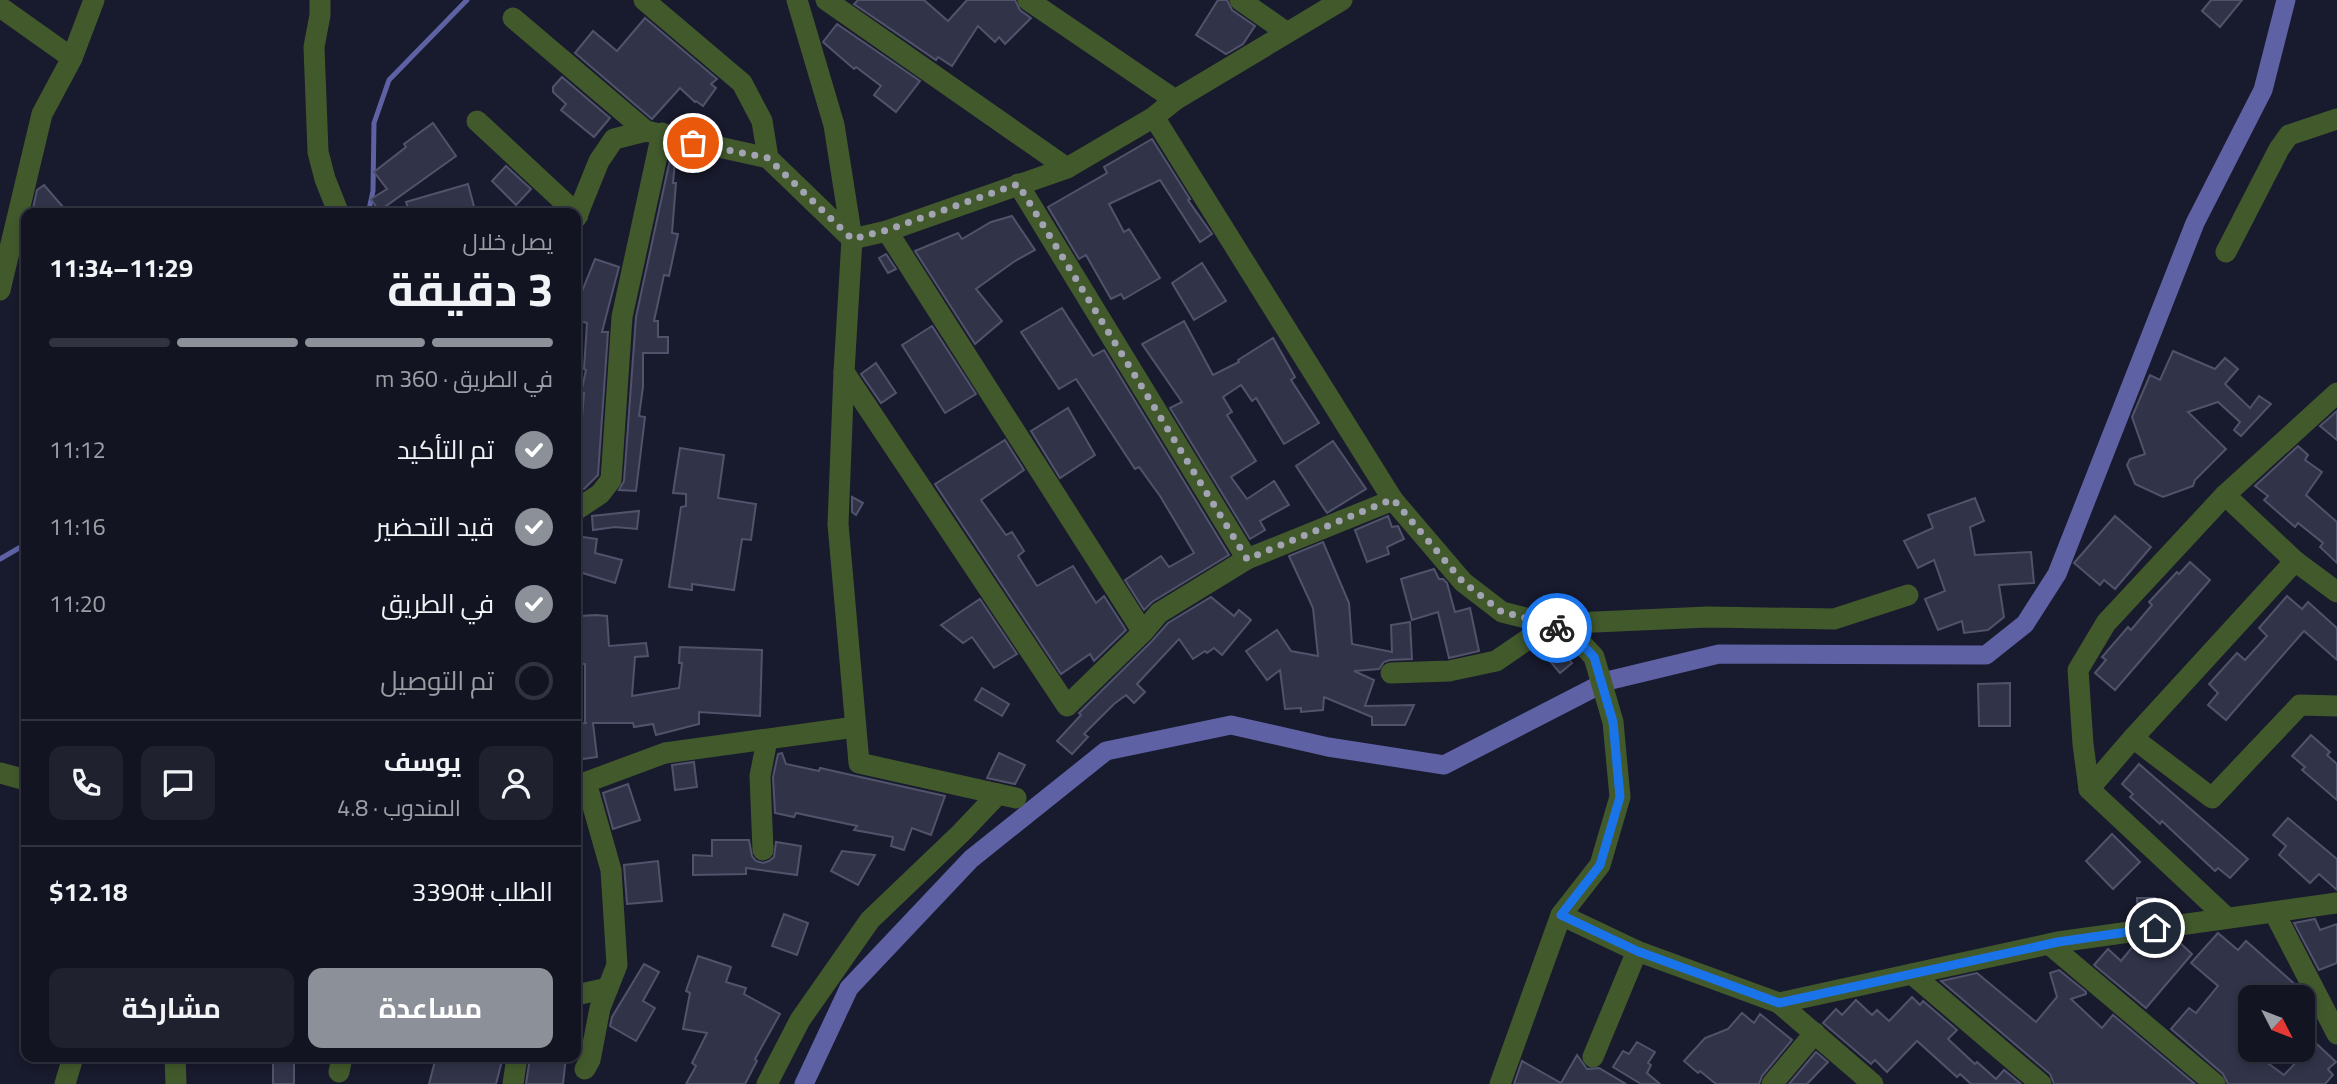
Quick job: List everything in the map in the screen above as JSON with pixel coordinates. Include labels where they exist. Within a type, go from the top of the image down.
[{"type":"street","points":[[0,290],[42,114],[72,58],[94,0]]},
{"type":"street","points":[[320,0],[314,47],[318,152],[337,208]]},
{"type":"street","points":[[644,0],[742,83],[762,121],[768,158]]},
{"type":"street","points":[[767,1084],[800,1020],[870,920],[961,833],[1007,796],[859,763],[838,524],[852,239],[834,125],[797,0]]},
{"type":"street","points":[[826,0],[1067,168]]},
{"type":"street","points":[[1028,0],[1175,100]]},
{"type":"street","points":[[1240,0],[1286,32]]},
{"type":"street","points":[[852,239],[887,230],[1067,168],[1342,0]]},
{"type":"street","points":[[0,7],[72,58]]},
{"type":"street","points":[[513,18],[654,132],[768,158],[852,239]]},
{"type":"street","points":[[1154,117],[1393,499],[1463,582],[1502,612],[1550,624],[1709,617],[1834,619],[1908,595]]},
{"type":"street","points":[[2226,252],[2279,149],[2289,135],[2337,119]]},
{"type":"street","points":[[477,121],[568,208]]},
{"type":"street","points":[[581,208],[599,162],[614,139],[654,132]]},
{"type":"street","points":[[581,507],[600,494],[611,480],[622,317],[654,132]]},
{"type":"street","points":[[1018,184],[1247,559]]},
{"type":"street","points":[[887,230],[1143,632]]},
{"type":"street","points":[[844,372],[1067,706],[1159,613],[1247,559],[1393,499]]},
{"type":"street","points":[[2227,918],[2089,789],[2078,670],[2106,623],[2225,495],[2337,393]]},
{"type":"street","points":[[2225,495],[2295,561],[2337,592]]},
{"type":"street","points":[[2089,789],[2295,561]]},
{"type":"street","points":[[1500,1084],[1561,915],[1600,865],[1620,797],[1613,722],[1594,657],[1581,643],[1550,624]]},
{"type":"street","points":[[1391,673],[1448,671],[1496,661],[1550,624]]},
{"type":"street","points":[[2133,738],[2212,798],[2300,705],[2337,706]]},
{"type":"street","points":[[585,1069],[590,1059],[600,1008],[617,965],[611,870],[581,784],[665,753],[855,727]]},
{"type":"street","points":[[764,850],[760,776],[767,740]]},
{"type":"street","points":[[0,773],[21,779]]},
{"type":"street","points":[[1779,1003],[2049,944],[2337,903]]},
{"type":"street","points":[[2274,912],[2337,1034]]},
{"type":"street","points":[[1561,915],[1637,951],[1779,1003],[1868,1082]]},
{"type":"street","points":[[2049,944],[2215,1084]]},
{"type":"street","points":[[1592,1057],[1637,951]]},
{"type":"street","points":[[1912,974],[2041,1084]]},
{"type":"street","points":[[581,994],[608,988]]},
{"type":"street","points":[[1772,1084],[1815,1033]]},
{"type":"street","points":[[65,1084],[72,1062]]},
{"type":"street","points":[[175,1062],[176,1084]]},
{"type":"street","points":[[513,1084],[516,1062]]},
{"type":"building","points":[[858,0],[924,0],[948,21],[967,0],[1015,0],[1020,10],[1031,18],[1005,44],[999,37],[995,42],[978,26],[952,66],[938,57],[936,60],[854,4]]},
{"type":"building","points":[[1218,0],[1227,0],[1232,10],[1255,26],[1243,44],[1226,54],[1196,35]]},
{"type":"building","points":[[2211,0],[2242,0],[2220,27],[2202,11]]},
{"type":"building","points":[[645,18],[717,79],[711,84],[716,88],[703,106],[680,88],[652,119],[575,53],[593,31],[617,51]]},
{"type":"building","points":[[837,24],[920,81],[896,112],[874,95],[881,86],[856,67],[854,69],[823,42]]},
{"type":"building","points":[[562,77],[610,118],[594,137],[561,110],[566,104],[553,92],[553,87]]},
{"type":"building","points":[[433,123],[456,156],[383,208],[377,208],[371,199],[387,189],[374,172],[406,147],[404,144]]},
{"type":"building","points":[[1152,139],[1190,199],[1188,200],[1212,234],[1200,242],[1160,180],[1109,204],[1124,232],[1129,229],[1160,278],[1124,299],[1121,294],[1111,299],[1086,255],[1079,259],[1048,207],[1107,173],[1104,167]]},
{"type":"building","points":[[672,150],[676,151],[673,183],[676,183],[672,233],[678,234],[669,276],[664,275],[654,321],[658,321],[658,337],[668,337],[668,353],[643,353],[643,387],[639,416],[645,417],[636,491],[619,490],[624,481],[636,317]]},
{"type":"building","points":[[506,166],[531,189],[516,205],[492,181]]},
{"type":"building","points":[[468,184],[474,208],[408,208],[406,202]]},
{"type":"building","points":[[44,185],[64,208],[33,208],[37,190]]},
{"type":"building","points":[[1012,216],[1035,250],[976,289],[1002,321],[975,344],[915,251],[958,233],[962,239],[991,222]]},
{"type":"building","points":[[886,254],[896,269],[888,273],[879,258]]},
{"type":"building","points":[[595,259],[619,267],[602,332],[608,332],[598,475],[584,489],[581,489],[581,431],[584,393],[581,393],[586,370],[587,323],[581,321],[581,294]]},
{"type":"building","points":[[1202,263],[1226,301],[1194,320],[1172,283]]},
{"type":"building","points":[[1062,308],[1093,356],[1104,350],[1229,555],[1152,602],[1144,610],[1125,580],[1161,556],[1169,567],[1194,553],[1160,496],[1139,467],[1135,469],[1076,379],[1059,389],[1021,332]]},
{"type":"building","points":[[1184,321],[1213,375],[1239,362],[1238,360],[1273,338],[1295,377],[1291,380],[1319,423],[1284,444],[1256,398],[1252,401],[1241,385],[1223,397],[1232,412],[1227,415],[1256,461],[1231,477],[1247,499],[1274,481],[1289,505],[1260,521],[1265,530],[1250,539],[1170,408],[1182,402],[1142,344]]},
{"type":"building","points":[[932,326],[976,394],[945,413],[902,345]]},
{"type":"building","points":[[2173,351],[2215,369],[2225,358],[2238,369],[2225,384],[2250,408],[2259,396],[2271,404],[2241,436],[2234,430],[2240,422],[2218,402],[2188,412],[2226,449],[2195,480],[2193,486],[2163,497],[2135,484],[2127,465],[2130,459],[2145,454],[2132,417],[2150,375],[2160,380]]},
{"type":"building","points":[[876,363],[896,393],[881,403],[861,374]]},
{"type":"building","points":[[1068,408],[1095,455],[1060,478],[1031,431]]},
{"type":"building","points":[[2337,411],[2337,440],[2320,426]]},
{"type":"building","points":[[1005,440],[1024,470],[981,500],[1006,535],[1012,532],[1024,551],[1018,556],[1037,586],[1073,566],[1096,603],[1104,596],[1126,630],[1094,661],[1090,654],[1061,674],[935,484]]},
{"type":"building","points":[[1333,441],[1366,489],[1327,513],[1296,466]]},
{"type":"building","points":[[2298,446],[2308,455],[2305,460],[2322,472],[2306,495],[2337,522],[2337,563],[2320,547],[2323,543],[2298,523],[2295,527],[2264,500],[2268,496],[2255,486]]},
{"type":"building","points":[[680,448],[724,455],[718,498],[756,504],[751,540],[742,539],[734,590],[692,584],[692,590],[669,587],[681,507],[686,506],[686,494],[673,493]]},
{"type":"building","points":[[852,497],[863,503],[856,515],[852,512]]},
{"type":"building","points":[[1975,498],[1984,521],[1970,527],[1975,555],[2031,552],[2034,583],[1999,585],[2004,617],[1988,630],[1964,633],[1962,621],[1938,630],[1925,599],[1945,591],[1934,560],[1918,568],[1904,541],[1933,528],[1928,515]]},
{"type":"building","points":[[639,511],[637,529],[615,527],[593,530],[592,516]]},
{"type":"building","points":[[1388,516],[1392,527],[1398,526],[1404,539],[1387,547],[1389,554],[1367,562],[1355,530]]},
{"type":"building","points":[[2115,516],[2151,547],[2115,589],[2104,580],[2100,585],[2074,563]]},
{"type":"building","points":[[581,537],[597,539],[595,553],[622,560],[615,583],[581,573]]},
{"type":"building","points":[[1323,542],[1349,603],[1352,644],[1392,652],[1391,625],[1410,622],[1412,659],[1390,660],[1384,662],[1379,669],[1354,671],[1374,680],[1365,706],[1414,705],[1405,725],[1372,725],[1372,717],[1324,697],[1323,710],[1301,712],[1301,708],[1285,709],[1280,670],[1267,680],[1246,651],[1277,630],[1291,651],[1318,656],[1313,608],[1289,556]]},
{"type":"building","points":[[2190,562],[2210,580],[2115,690],[2095,673],[2106,660],[2102,657],[2128,627],[2131,630],[2152,605],[2149,602]]},
{"type":"building","points":[[1434,569],[1439,579],[1447,583],[1455,612],[1470,608],[1479,651],[1449,658],[1438,612],[1412,620],[1401,579]]},
{"type":"building","points":[[2287,596],[2302,609],[2308,602],[2337,628],[2337,660],[2304,631],[2226,720],[2208,705],[2218,693],[2209,684],[2237,653],[2245,660],[2267,636],[2259,628]]},
{"type":"building","points":[[1211,597],[1234,616],[1239,610],[1251,620],[1222,655],[1214,648],[1193,659],[1179,639],[1137,684],[1145,692],[1134,703],[1126,695],[1114,704],[1084,734],[1088,737],[1072,754],[1057,741],[1081,715],[1079,713],[1168,623]]},
{"type":"building","points":[[980,599],[1017,654],[994,668],[972,637],[963,643],[941,625]]},
{"type":"building","points":[[581,616],[607,616],[609,646],[646,643],[648,656],[635,657],[632,696],[679,688],[682,663],[679,663],[680,647],[762,650],[760,716],[699,712],[699,724],[656,735],[653,724],[634,727],[633,723],[593,723],[597,757],[581,759],[581,724],[587,723]]},
{"type":"building","points":[[1562,650],[1572,663],[1560,673],[1550,661]]},
{"type":"building","points":[[2010,683],[2010,726],[1979,726],[1978,684]]},
{"type":"building","points":[[982,688],[1009,704],[1002,716],[975,700]]},
{"type":"building","points":[[2311,735],[2330,752],[2327,755],[2337,764],[2337,800],[2302,770],[2305,767],[2292,756]]},
{"type":"building","points":[[782,753],[786,764],[819,771],[820,768],[945,796],[931,835],[912,828],[904,850],[891,846],[893,837],[854,830],[857,826],[796,813],[794,817],[775,813],[773,777],[778,754]]},
{"type":"building","points":[[999,753],[1025,765],[1015,784],[987,778]]},
{"type":"building","points":[[694,762],[697,787],[675,790],[672,765]]},
{"type":"building","points":[[2139,764],[2248,859],[2230,878],[2218,868],[2215,871],[2162,821],[2160,824],[2130,797],[2133,794],[2122,784]]},
{"type":"building","points":[[628,784],[640,820],[613,829],[603,793]]},
{"type":"building","points":[[2288,818],[2337,859],[2337,890],[2319,874],[2310,883],[2279,855],[2286,846],[2273,835]]},
{"type":"building","points":[[2112,834],[2140,862],[2113,889],[2086,861]]},
{"type":"building","points":[[712,840],[749,840],[752,856],[763,863],[774,857],[776,842],[801,846],[797,875],[746,868],[746,874],[693,875],[693,855],[712,856]]},
{"type":"building","points":[[842,851],[875,855],[858,885],[831,871]]},
{"type":"building","points":[[658,861],[662,901],[627,904],[624,865]]},
{"type":"building","points":[[2137,898],[2155,898],[2156,915],[2138,918]]},
{"type":"building","points":[[784,914],[808,923],[797,955],[772,946]]},
{"type":"building","points":[[2315,919],[2320,930],[2337,924],[2337,963],[2319,970],[2294,923]]},
{"type":"building","points":[[2218,933],[2238,950],[2246,941],[2296,985],[2238,985],[2238,1062],[2266,1062],[2284,1075],[2296,1062],[2315,1062],[2315,1042],[2336,1062],[2328,1069],[2333,1075],[2325,1084],[2228,1084],[2223,1074],[2171,1029],[2189,1008],[2196,1013],[2218,986],[2191,963]]},
{"type":"building","points":[[2176,939],[2192,954],[2146,1008],[2094,965],[2108,949],[2121,961],[2134,945]]},
{"type":"building","points":[[698,956],[731,967],[726,982],[746,988],[744,994],[780,1014],[755,1059],[757,1061],[745,1084],[686,1084],[696,1066],[692,1063],[707,1033],[683,1029],[690,993],[686,991]]},
{"type":"building","points":[[644,964],[659,972],[643,1001],[655,1008],[636,1041],[610,1026],[612,1017]]},
{"type":"building","points":[[2059,970],[2086,992],[2071,999],[2102,1028],[2113,1015],[2195,1084],[2054,1084],[2050,1074],[1941,981],[1977,973],[2036,1022],[2057,997],[2050,973]]},
{"type":"building","points":[[1912,997],[1920,1005],[1923,1001],[1957,1030],[1948,1039],[1975,1064],[1977,1062],[1996,1079],[2004,1070],[2021,1084],[1971,1084],[1960,1074],[1957,1077],[1917,1041],[1887,1072],[1875,1060],[1871,1064],[1823,1023],[1836,1009],[1842,1015],[1856,1000],[1872,1015],[1877,1010],[1889,1021]]},
{"type":"building","points":[[1742,1013],[1754,1023],[1760,1014],[1792,1040],[1762,1076],[1759,1084],[1716,1084],[1684,1061],[1705,1038],[1728,1029]]},
{"type":"building","points":[[1637,1042],[1655,1052],[1648,1063],[1651,1065],[1647,1073],[1660,1084],[1641,1084],[1613,1067],[1623,1051],[1629,1054]]},
{"type":"building","points":[[1816,1052],[1828,1062],[1807,1084],[1789,1084]]},
{"type":"building","points":[[1577,1055],[1587,1069],[1599,1068],[1626,1084],[1514,1084],[1522,1061],[1561,1083]]},
{"type":"building","points":[[273,1062],[294,1062],[294,1084],[273,1084]]},
{"type":"building","points":[[435,1062],[502,1062],[496,1084],[429,1084]]},
{"type":"building","points":[[529,1062],[565,1062],[563,1084],[526,1084]]},
{"type":"waterway","points":[[369,208],[373,191],[374,123],[389,80],[467,0]]},
{"type":"waterway","points":[[804,1084],[849,988],[971,859],[1106,751],[1231,725],[1328,747],[1444,765],[1607,681],[1719,654],[1986,655],[2025,624],[2057,574],[2195,223],[2263,90],[2286,0]]},
{"type":"waterway","points":[[0,559],[21,547]]},
{"type":"way so far","points":[[693,143],[768,158],[852,239],[887,230],[1018,184],[1247,559],[1393,499],[1463,582],[1502,612],[1557,628]]},
{"type":"route","points":[[1557,628],[1581,643],[1594,657],[1613,722],[1620,797],[1600,865],[1561,915],[1637,951],[1779,1003],[2058,942],[2155,928]]}]
